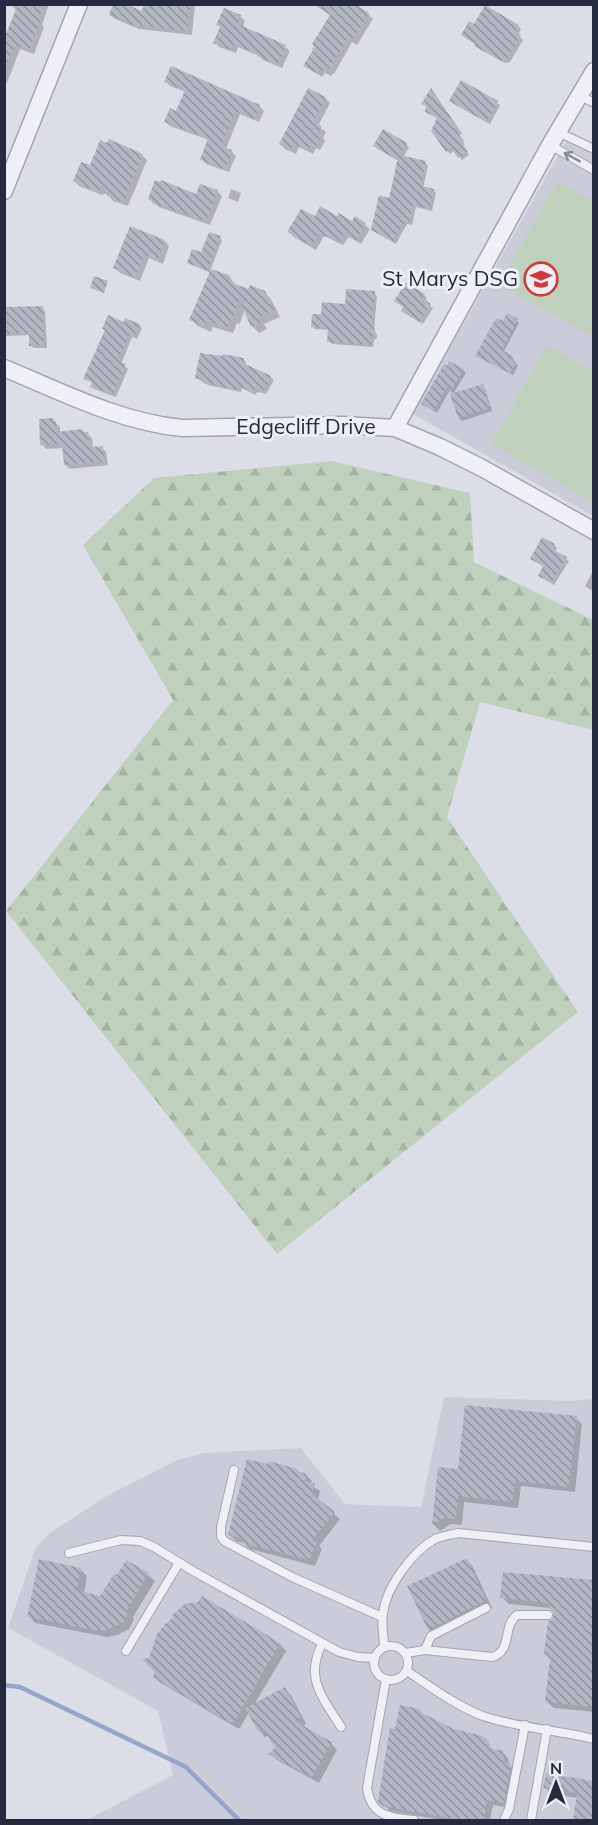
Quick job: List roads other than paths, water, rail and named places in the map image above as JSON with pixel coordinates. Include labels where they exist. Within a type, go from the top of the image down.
[{"type":"street","points":[[4,191],[79,4]]},
{"type":"street","points":[[396,428],[554,138],[586,99],[594,71]]},
{"type":"street","name":"Edgecliff Drive","points":[[4,368],[117,414],[158,426],[182,428],[343,425],[396,428],[482,468],[594,531]]},
{"type":"lane","points":[[554,138],[594,149]]},
{"type":"lane","points":[[554,138],[594,170]]},
{"type":"lane","points":[[234,1470],[221,1527],[221,1536],[224,1541],[292,1577],[382,1617]]},
{"type":"lane","points":[[384,1647],[382,1617],[390,1591],[404,1568],[426,1545],[438,1538],[458,1533],[594,1547]]},
{"type":"lane","points":[[69,1553],[121,1540],[140,1541],[339,1652],[375,1658]]},
{"type":"lane","points":[[126,1651],[179,1563]]},
{"type":"lane","points":[[425,1650],[431,1636],[486,1608]]},
{"type":"lane","points":[[406,1653],[425,1650],[492,1658],[505,1647],[510,1623],[514,1617],[517,1615],[548,1615]]},
{"type":"lane","points":[[322,1643],[315,1662],[316,1683],[341,1727]]},
{"type":"lane","points":[[396,1646],[406,1653],[407,1671],[398,1679],[386,1679],[376,1672],[375,1658],[379,1650],[384,1647],[396,1646]]},
{"type":"lane","points":[[407,1671],[438,1692],[481,1715],[594,1740]]},
{"type":"lane","points":[[386,1679],[367,1788],[368,1796],[370,1804],[384,1815],[414,1821]]},
{"type":"lane","points":[[504,1821],[509,1809],[525,1725]]},
{"type":"lane","points":[[531,1821],[547,1729]]},
{"type":"waterway","points":[[4,1685],[20,1687],[186,1767],[239,1820]]},
{"type":"place","name":"St Marys DSG","points":[[541,279]]}]
